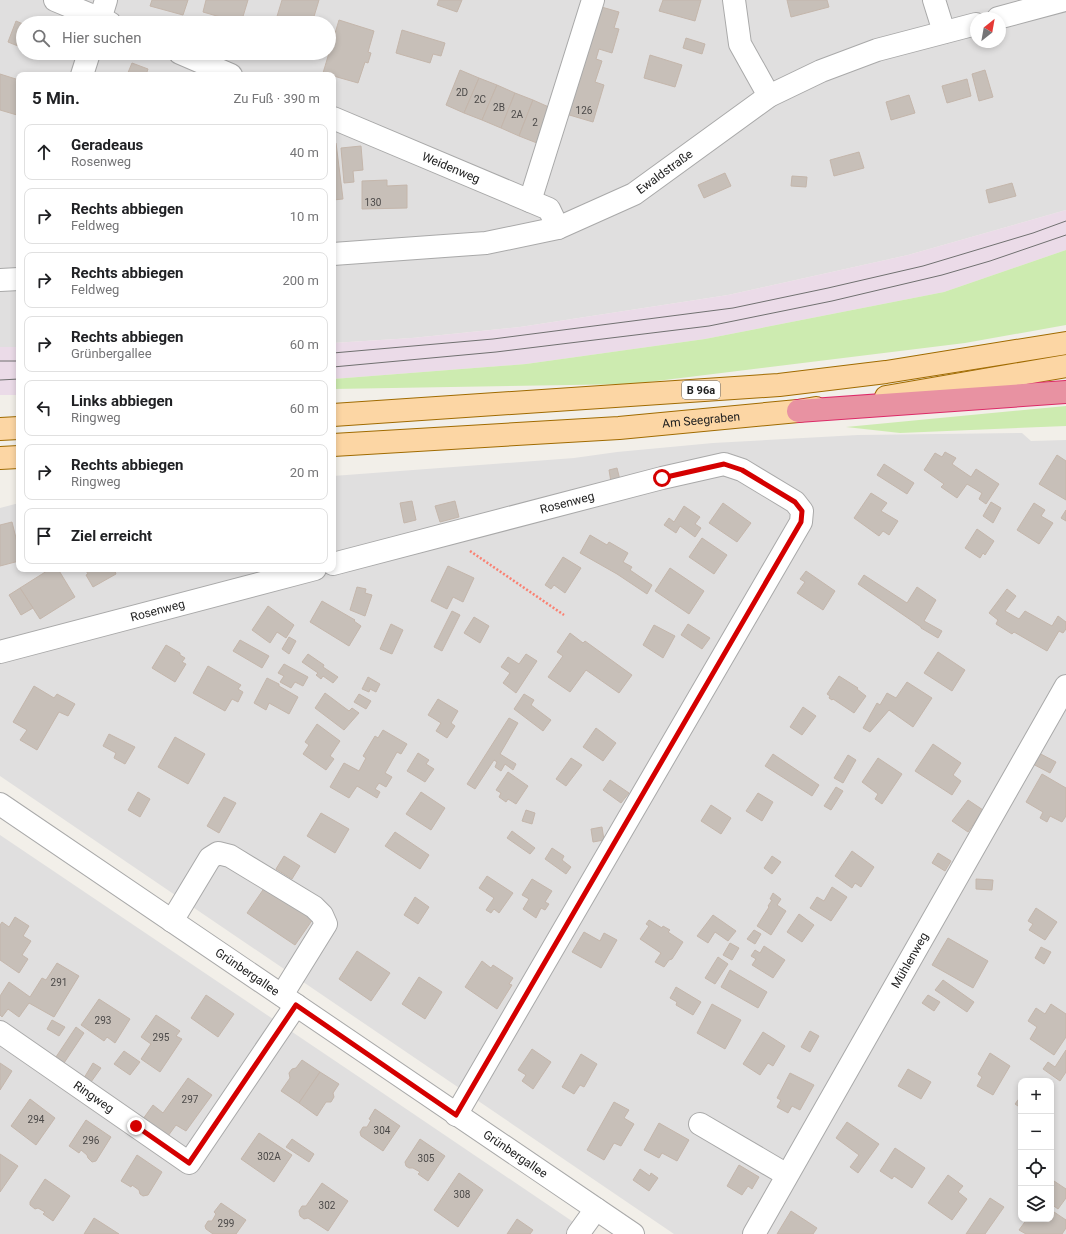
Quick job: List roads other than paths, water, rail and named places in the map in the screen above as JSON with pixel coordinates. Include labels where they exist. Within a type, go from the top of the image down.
[{"type":"highway","points":[[798,412],[1066,392]]},
{"type":"main road","name":"B 96a","points":[[336,415],[779,385],[886,372],[1066,342]]},
{"type":"main road","name":"Am Seegraben","points":[[336,445],[619,428],[798,412],[1066,366]]},
{"type":"main road","points":[[0,429],[16,428]]},
{"type":"main road","points":[[0,458],[16,457]]},
{"type":"street","points":[[55,0],[104,16]]},
{"type":"street","points":[[530,202],[593,0]]},
{"type":"street","points":[[734,0],[740,44],[768,96]]},
{"type":"street","points":[[934,0],[944,32]]},
{"type":"street","points":[[1006,16],[1064,0]]},
{"type":"street","name":"Ewaldstraße","points":[[336,254],[486,243],[558,228],[634,194],[768,96],[821,71],[877,50],[970,26]]},
{"type":"street","points":[[83,72],[87,60]]},
{"type":"street","points":[[196,60],[224,72]]},
{"type":"street","name":"Weidenweg","points":[[336,119],[530,202],[549,208],[558,228]]},
{"type":"street","points":[[0,280],[16,279]]},
{"type":"street","name":"Rosenweg","points":[[336,563],[662,478],[724,464],[742,470],[795,502],[802,511],[801,522],[456,1115]]},
{"type":"street","name":"Rosenweg","points":[[0,652],[304,572]]},
{"type":"street","name":"Mühlenweg","points":[[754,1234],[1066,686]]},
{"type":"street","name":"Grünbergallee","points":[[0,804],[633,1234]]},
{"type":"street","points":[[172,921],[210,858],[218,853],[230,856],[314,907],[322,915],[326,924],[289,1000]]},
{"type":"street","name":"Ringweg","points":[[0,1032],[189,1163],[289,1000]]},
{"type":"street","points":[[700,1124],[787,1175]]},
{"type":"street","points":[[578,1234],[596,1209]]},
{"type":"tram line","points":[[336,353],[493,339],[733,308],[923,266],[1033,233],[1066,221]]},
{"type":"tram line","points":[[336,367],[496,352],[709,326],[832,301],[942,275],[990,261],[1066,235]]},
{"type":"tram line","points":[[0,361],[16,361]]},
{"type":"tram line","points":[[0,380],[16,379]]}]
